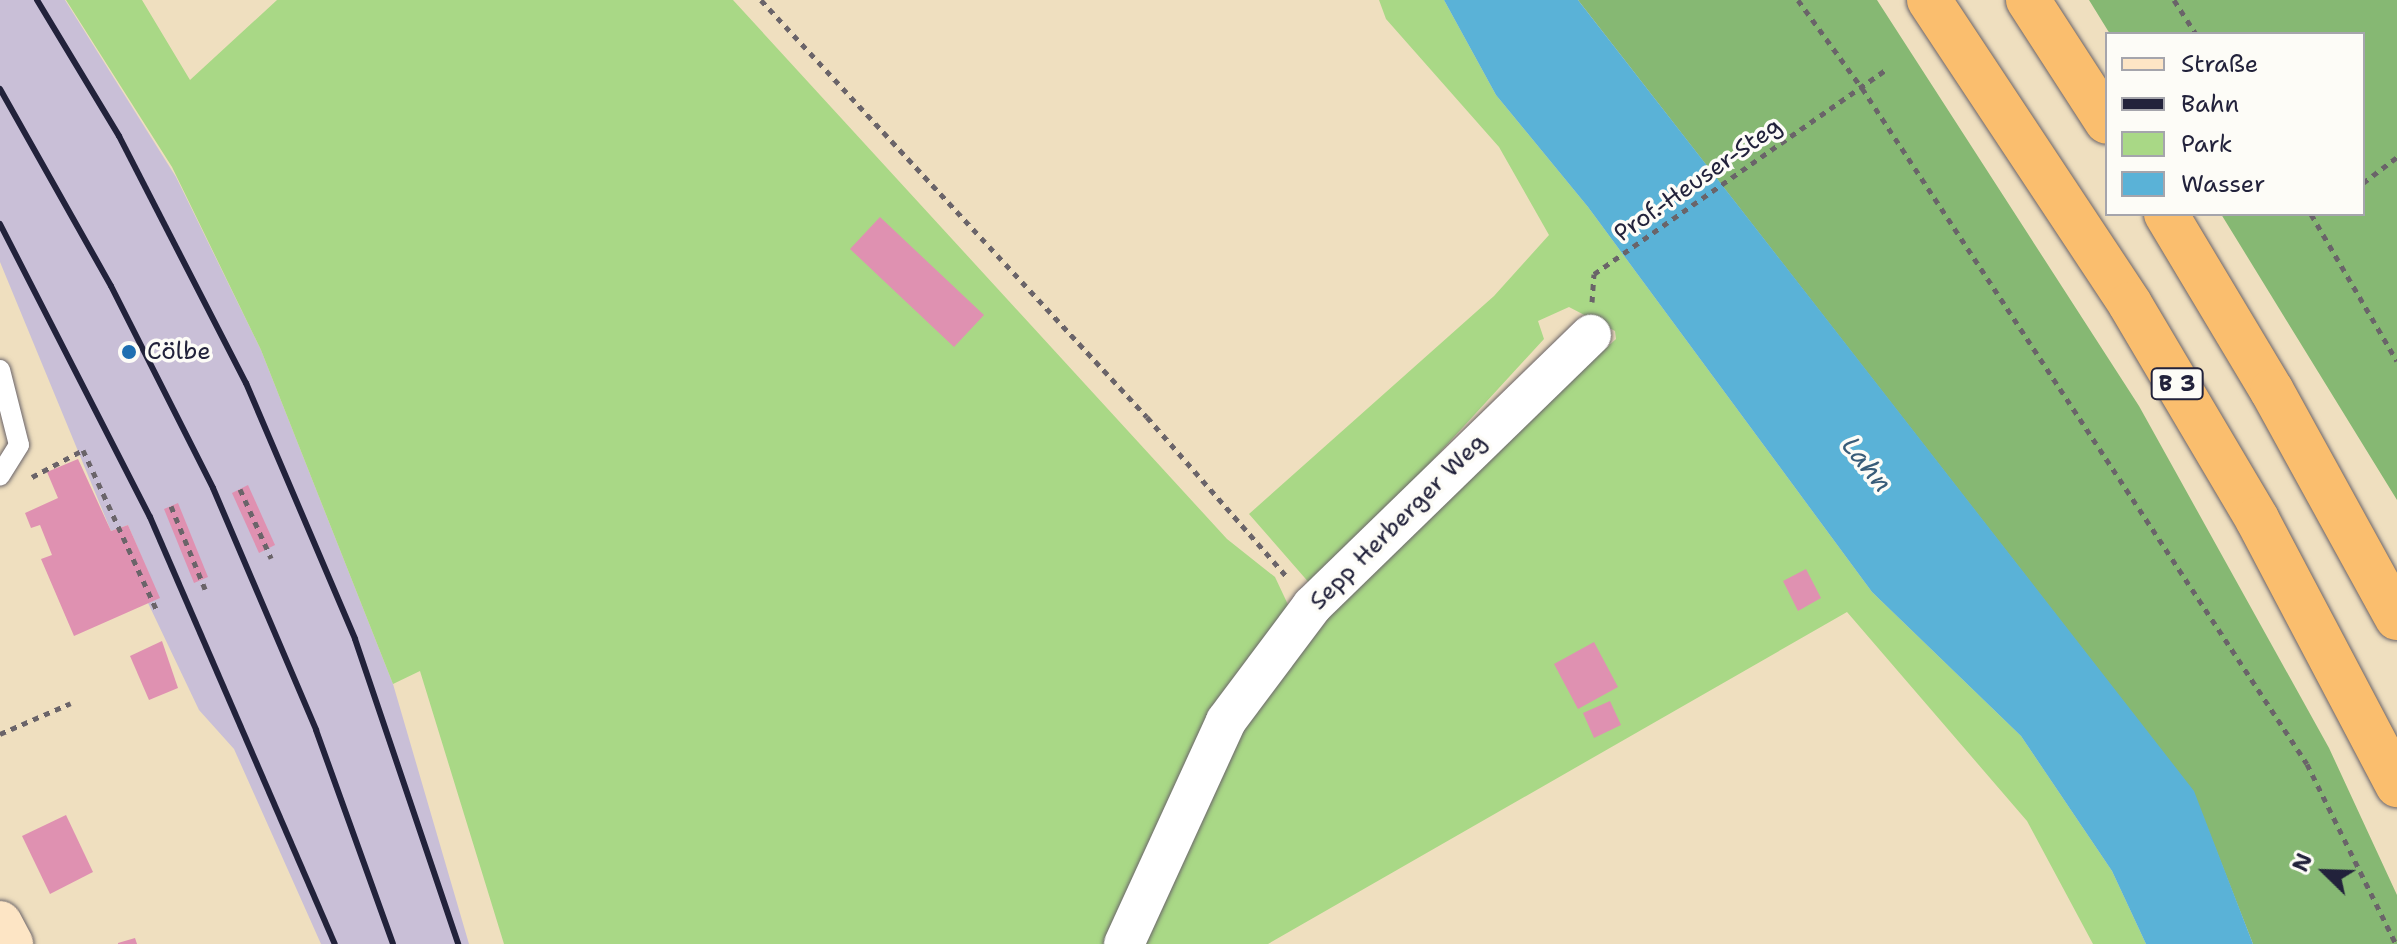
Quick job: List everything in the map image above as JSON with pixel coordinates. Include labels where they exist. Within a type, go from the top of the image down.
[{"type":"highway","name":"B 3","points":[[1929,0],[2138,318],[2257,519],[2397,785]]},
{"type":"highway","points":[[2028,0],[2105,119]]},
{"type":"highway","points":[[2167,216],[2272,391],[2397,618]]},
{"type":"main road","points":[[0,923],[11,944]]},
{"type":"street","name":"Sepp Herberger Weg","points":[[1124,944],[1226,721],[1312,606],[1591,335]]},
{"type":"lane","points":[[0,370],[19,445],[0,475]]},
{"type":"path","points":[[761,0],[1147,417],[1312,606]]},
{"type":"path","points":[[1798,0],[1862,88],[2307,764],[2396,944]]},
{"type":"path","points":[[2174,0],[2195,32]]},
{"type":"path","name":"Prof.-Heuser-Steg","points":[[1594,274],[1888,68]]},
{"type":"path","points":[[2365,181],[2397,157]]},
{"type":"path","points":[[2312,216],[2397,361]]},
{"type":"path","points":[[28,478],[83,450],[157,611]]},
{"type":"path","points":[[240,489],[271,558]]},
{"type":"path","points":[[171,506],[205,589]]},
{"type":"path","points":[[0,734],[71,703]]},
{"type":"shaded area","points":[[0,0],[65,0],[176,177],[261,350],[393,684],[469,944],[321,944],[234,749],[199,710],[148,603],[159,598],[128,525],[111,531],[0,262]]},
{"type":"green space","points":[[66,0],[142,0],[190,80],[277,0],[733,0],[1227,539],[1275,577],[1291,611],[1108,944],[504,944],[420,671],[393,684],[261,350],[172,167]]},
{"type":"green space","points":[[1379,0],[1444,0],[1496,95],[1588,207],[1872,592],[2021,736],[2112,871],[2146,944],[2093,944],[2027,821],[1847,612],[1268,944],[1139,944],[1239,733],[1378,555],[1616,339],[1615,331],[1569,307],[1538,321],[1544,339],[1364,535],[1311,585],[1249,514],[1494,296],[1549,235],[1499,147],[1386,19]]},
{"type":"green space","points":[[1578,0],[1877,0],[2139,406],[2329,748],[2397,895],[2397,944],[2253,944],[2193,791]]},
{"type":"green space","points":[[2089,0],[2397,0],[2397,500],[2222,216],[2365,216],[2365,32],[2109,32]]},
{"type":"water","name":"Lahn","points":[[1444,0],[1578,0],[2194,791],[2253,944],[2146,944],[2112,871],[2021,736],[1872,592],[1588,207],[1496,95]]},
{"type":"building","points":[[880,217],[984,315],[954,347],[850,249]]},
{"type":"building","points":[[78,459],[111,531],[128,525],[160,598],[74,636],[41,559],[52,555],[40,525],[31,528],[25,513],[58,498],[47,472]]},
{"type":"building","points":[[248,485],[275,545],[259,553],[232,493]]},
{"type":"building","points":[[178,503],[208,577],[194,583],[164,509]]},
{"type":"building","points":[[1806,569],[1821,598],[1798,611],[1783,581]]},
{"type":"building","points":[[162,641],[178,688],[149,700],[130,656]]},
{"type":"building","points":[[1594,642],[1618,687],[1578,709],[1554,664]]},
{"type":"building","points":[[1610,701],[1621,725],[1594,738],[1583,713]]},
{"type":"building","points":[[66,815],[93,872],[50,894],[22,836]]},
{"type":"building","points":[[135,938],[137,944],[118,944],[118,943]]},
{"type":"railway","points":[[37,0],[119,136],[246,383],[355,639],[458,944]]},
{"type":"railway","points":[[0,89],[111,286],[213,488],[316,730],[393,944]]},
{"type":"railway","points":[[0,224],[150,517],[335,944]]},
{"type":"place","name":"Cölbe","points":[[129,352]]}]
